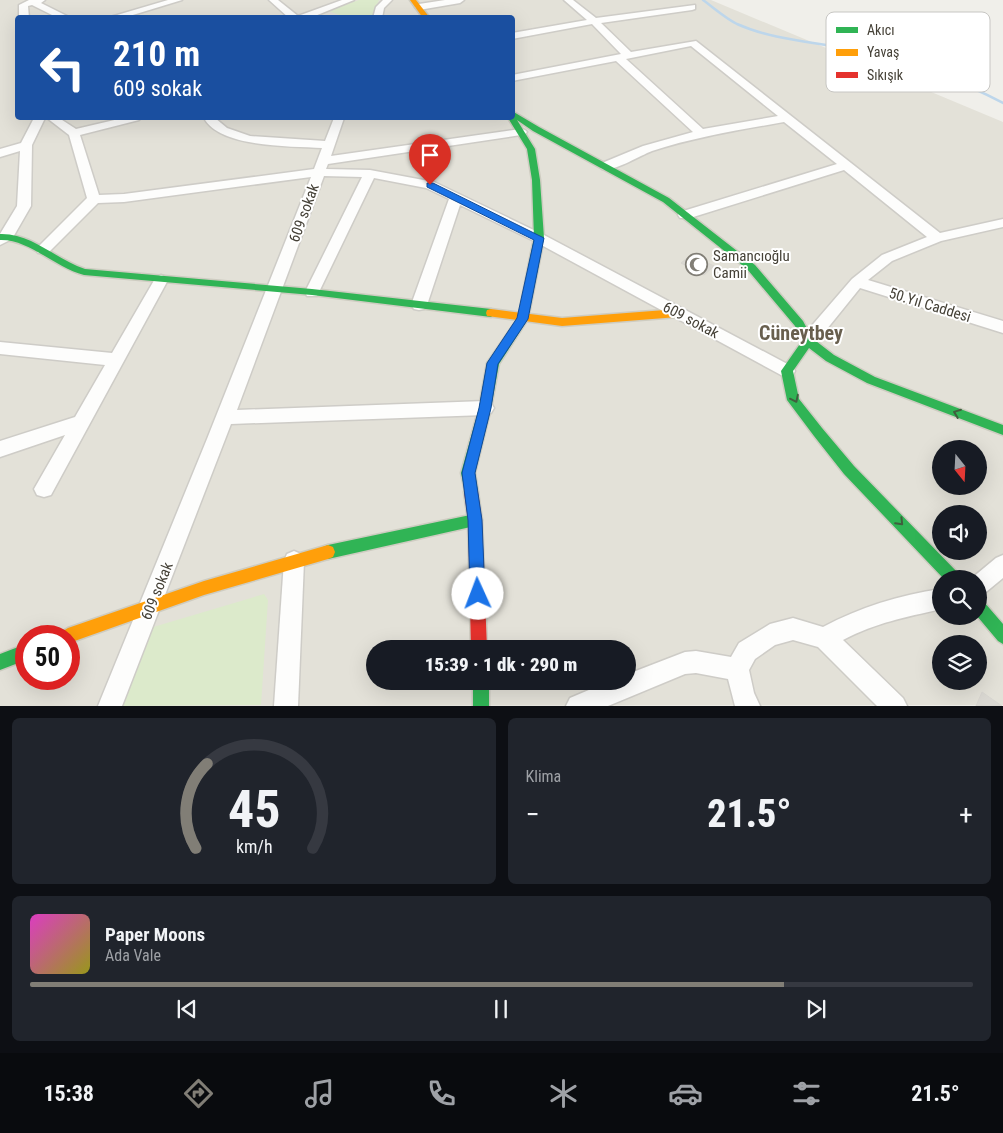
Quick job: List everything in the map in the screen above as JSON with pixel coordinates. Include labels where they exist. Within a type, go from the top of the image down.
[{"type":"main road","points":[[416,3],[424,15]]},
{"type":"main road","points":[[515,114],[536,129],[666,200],[750,267],[799,324],[808,341],[830,358],[871,380],[1003,430]]},
{"type":"main road","points":[[479,640],[475,520],[468,473],[485,408],[493,363],[522,319],[539,238],[536,180],[531,149],[513,120]]},
{"type":"main road","points":[[2,238],[33,244],[59,262],[84,272],[312,292],[522,319],[562,322],[678,313]]},
{"type":"main road","points":[[808,341],[787,371],[793,400],[849,470],[945,570]]},
{"type":"main road","points":[[80,631],[152,604],[294,561],[344,548],[475,520]]},
{"type":"main road","points":[[987,617],[1003,636]]},
{"type":"main road","points":[[0,662],[15,656]]},
{"type":"main road","points":[[480,690],[481,706]]},
{"type":"street","points":[[122,15],[178,0]]},
{"type":"street","points":[[273,0],[290,15]]},
{"type":"street","points":[[308,15],[350,0]]},
{"type":"street","points":[[378,15],[380,7],[388,0]]},
{"type":"street","points":[[416,3],[460,0]]},
{"type":"street","points":[[568,0],[594,21],[623,56],[701,133]]},
{"type":"street","points":[[24,15],[22,5],[33,1],[61,15]]},
{"type":"street","points":[[515,35],[594,21],[692,7]]},
{"type":"street","points":[[320,10],[331,15]]},
{"type":"street","points":[[515,77],[693,43],[937,238]]},
{"type":"street","points":[[606,166],[647,148],[701,133],[786,118]]},
{"type":"street","points":[[2,238],[24,206],[26,145],[38,120]]},
{"type":"street","points":[[55,120],[74,132],[94,199]]},
{"type":"street","points":[[74,132],[126,120]]},
{"type":"street","points":[[211,120],[223,130],[249,139],[330,145]]},
{"type":"street","points":[[321,167],[338,120]]},
{"type":"street","points":[[43,250],[94,199],[124,198],[321,167],[522,132]]},
{"type":"street","points":[[0,154],[26,145]]},
{"type":"street","points":[[685,215],[847,165]]},
{"type":"street","name":"609 sokak","points":[[110,706],[276,289],[321,167],[430,185],[539,238],[787,371]]},
{"type":"street","points":[[312,292],[370,174]]},
{"type":"street","points":[[419,305],[456,198]]},
{"type":"street","points":[[808,341],[858,282],[887,258],[937,238],[1003,223]]},
{"type":"street","points":[[987,227],[1003,238]]},
{"type":"street","points":[[44,489],[161,280]]},
{"type":"street","name":"50.Yıl Caddesi","points":[[858,282],[1003,328]]},
{"type":"street","points":[[0,348],[117,360]]},
{"type":"street","points":[[224,417],[485,408]]},
{"type":"street","points":[[0,449],[82,422]]},
{"type":"street","points":[[286,706],[294,561]]},
{"type":"street","points":[[987,579],[1003,566]]},
{"type":"street","points":[[824,638],[857,621],[887,610],[932,601]]},
{"type":"street","points":[[748,706],[737,669],[746,651],[770,635],[793,629],[824,638],[896,706]]},
{"type":"street","points":[[578,706],[685,662],[737,669]]},
{"type":"shaded area","points":[[0,0],[711,0],[826,48],[826,92],[931,92],[1003,122],[1003,705],[0,706]]},
{"type":"green space","points":[[359,0],[379,0],[373,15],[339,15],[328,11]]},
{"type":"green space","points":[[264,594],[268,600],[261,705],[119,706],[150,628]]},
{"type":"building","name":"Samancıoğlu Camii","points":[[691,255],[714,266],[704,275],[681,263]]},
{"type":"building","points":[[982,692],[1002,706],[976,706]]},
{"type":"waterway","points":[[703,0],[733,22],[752,30],[782,38],[826,45]]},
{"type":"waterway","points":[[981,92],[1003,103]]},
{"type":"traffic: fast","points":[[515,115],[536,129],[666,200],[751,267],[799,324],[808,341],[830,358],[871,380],[1003,430]]},
{"type":"traffic: fast","points":[[471,492],[468,473],[485,408],[493,363],[523,319],[539,238],[536,180],[531,149],[513,120]]},
{"type":"traffic: fast","points":[[0,237],[16,238],[24,241],[61,263],[84,272],[312,292],[491,313]]},
{"type":"traffic: fast","points":[[808,341],[787,371],[793,400],[849,470],[945,570]]},
{"type":"traffic: fast","points":[[328,552],[475,520]]},
{"type":"traffic: fast","points":[[987,617],[1003,636]]},
{"type":"traffic: fast","points":[[0,662],[15,656]]},
{"type":"traffic: fast","points":[[481,690],[481,706]]},
{"type":"traffic: slow","points":[[413,0],[425,15]]},
{"type":"traffic: slow","points":[[491,313],[562,322],[678,313]]},
{"type":"traffic: slow","points":[[80,632],[204,588],[328,552]]},
{"type":"traffic: jam","points":[[471,492],[475,520],[479,640]]},
{"type":"place","name":"Samancıoğlu Camii","points":[[697,265]]},
{"type":"district","name":"Cüneytbey","points":[[801,333]]},
{"type":"route","points":[[430,185],[539,238],[522,319],[493,363],[485,408],[468,473],[475,520],[478,594]]}]
